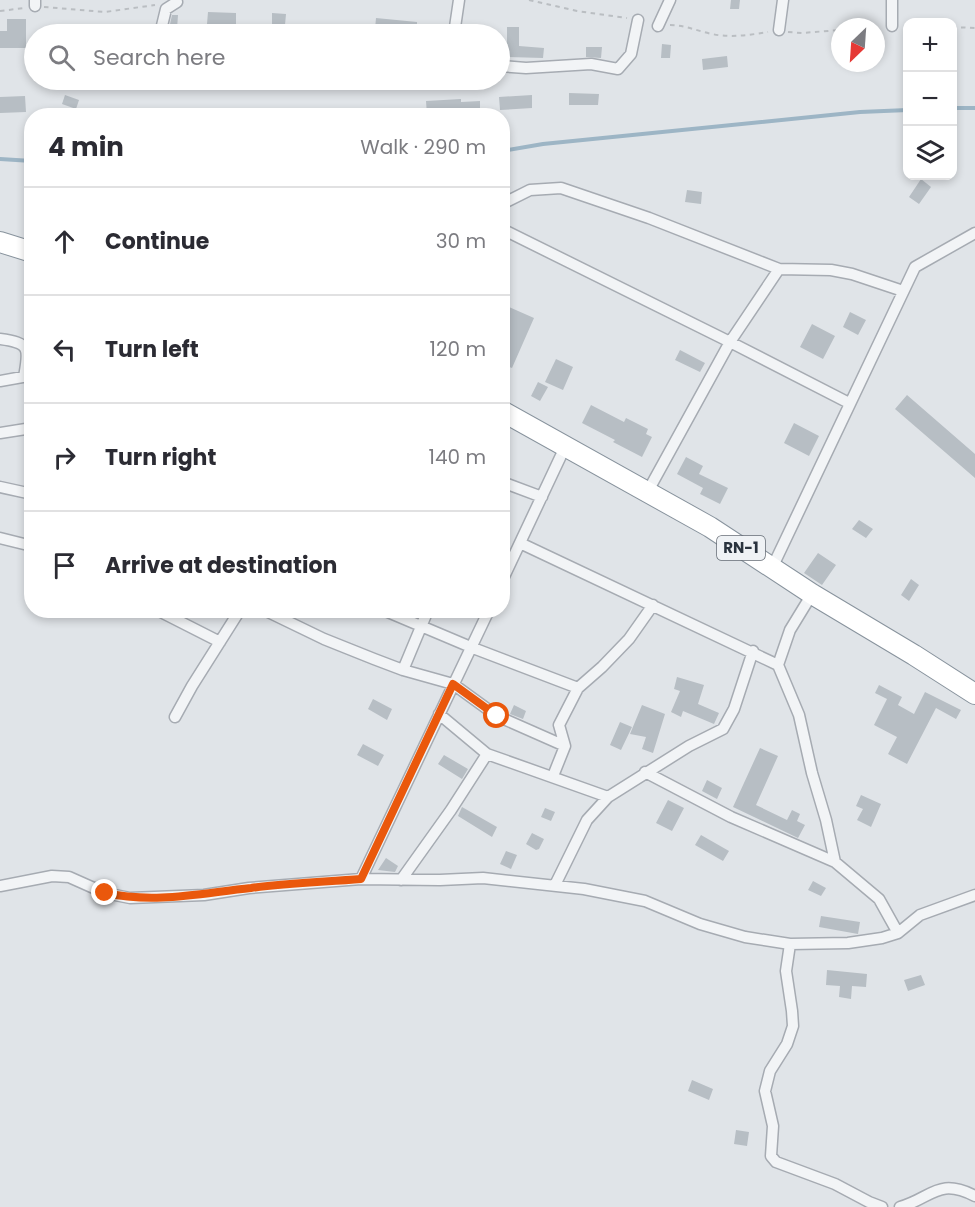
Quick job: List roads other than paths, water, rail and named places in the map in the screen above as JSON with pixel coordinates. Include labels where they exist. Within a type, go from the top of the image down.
[{"type":"highway","points":[[0,242],[24,250]]},
{"type":"highway","name":"RN-1","points":[[510,415],[710,527],[812,594],[975,694]]},
{"type":"street","points":[[455,24],[459,0]]},
{"type":"street","points":[[658,26],[670,0]]},
{"type":"street","points":[[779,30],[783,0]]},
{"type":"street","points":[[892,0],[892,26]]},
{"type":"street","points":[[162,24],[166,9],[177,2]]},
{"type":"street","points":[[510,67],[591,64],[618,69],[631,54],[638,20]]},
{"type":"street","points":[[510,200],[530,190],[561,188],[648,218],[778,269],[831,270],[852,274],[903,291]]},
{"type":"street","points":[[772,568],[915,267],[975,233]]},
{"type":"street","points":[[510,234],[730,342],[849,404]]},
{"type":"street","points":[[648,491],[730,342],[778,269]]},
{"type":"street","points":[[0,339],[16,341],[24,345]]},
{"type":"street","points":[[0,381],[24,377]]},
{"type":"street","points":[[0,433],[24,429]]},
{"type":"street","points":[[510,564],[566,445]]},
{"type":"street","points":[[510,485],[542,496]]},
{"type":"street","points":[[0,487],[24,492]]},
{"type":"street","points":[[0,538],[24,544]]},
{"type":"street","points":[[520,543],[753,651],[778,665],[799,715],[835,862]]},
{"type":"street","points":[[778,665],[790,630],[812,594]]},
{"type":"street","points":[[553,776],[565,746],[559,725],[578,688],[629,639],[654,605]]},
{"type":"street","points":[[174,618],[220,642]]},
{"type":"street","points":[[175,717],[235,618]]},
{"type":"street","points":[[281,618],[324,639],[403,670],[453,684],[497,716],[565,746]]},
{"type":"street","points":[[401,618],[578,688]]},
{"type":"street","points":[[403,670],[425,618]]},
{"type":"street","points":[[361,879],[486,618]]},
{"type":"street","points":[[555,885],[587,820],[608,797],[645,772],[723,729],[734,709],[753,651]]},
{"type":"street","points":[[439,714],[487,754],[608,797]]},
{"type":"street","points":[[401,880],[451,810],[487,754]]},
{"type":"street","points":[[645,772],[731,817],[835,862],[879,900],[898,933]]},
{"type":"street","points":[[0,886],[52,876],[69,877],[105,893],[130,898],[204,895],[249,888],[361,879],[483,878],[555,885],[645,901],[711,927],[745,937],[790,944],[848,943],[882,938],[898,933],[920,915],[975,895]]},
{"type":"street","points":[[790,944],[786,971],[793,1026],[787,1044],[770,1071],[765,1091],[773,1126],[771,1156],[776,1161],[835,1184],[882,1207]]},
{"type":"street","points":[[900,1207],[937,1190],[948,1188],[961,1188],[975,1196]]},
{"type":"waterway","points":[[957,108],[975,108]]},
{"type":"waterway","points":[[510,150],[543,144],[860,112],[903,110]]},
{"type":"waterway","points":[[0,159],[24,160]]}]
